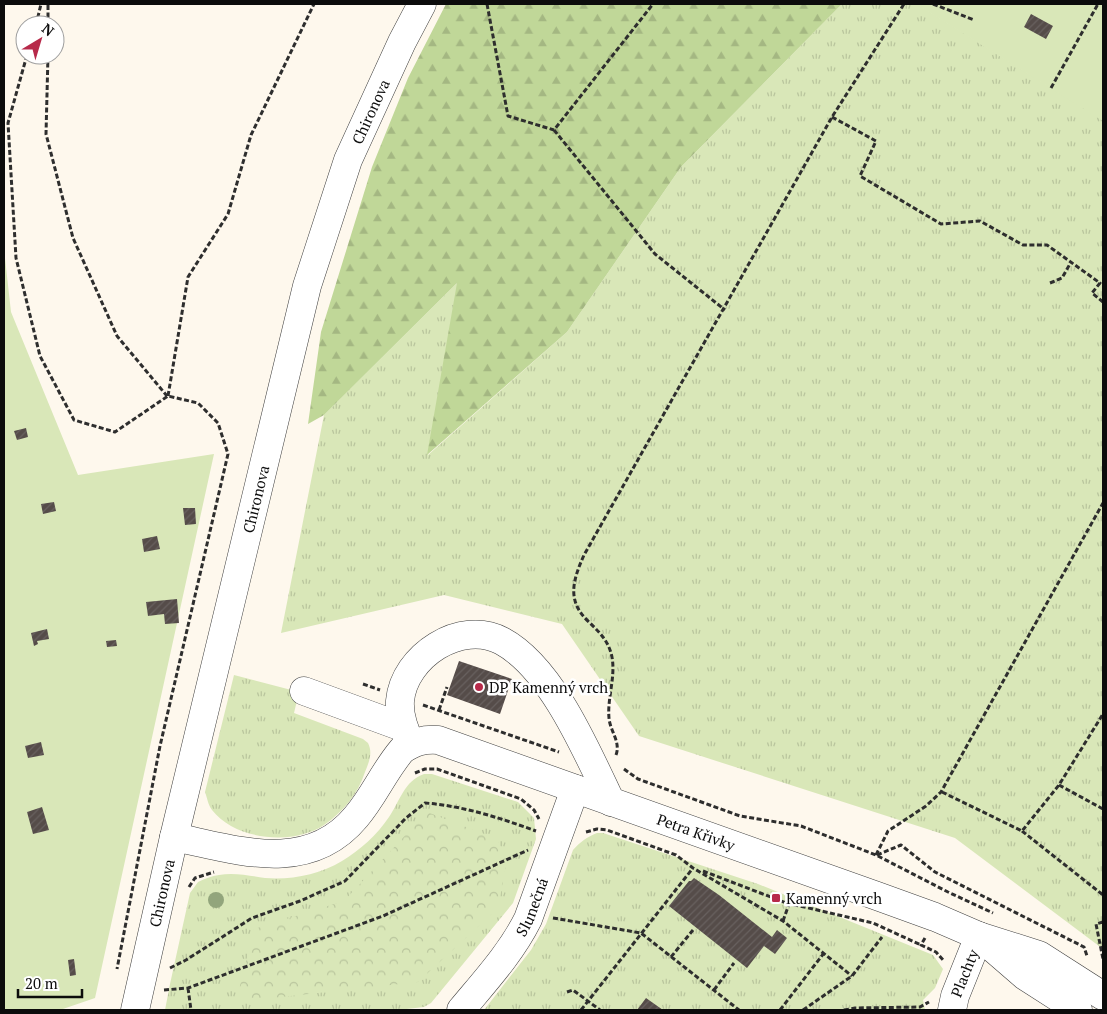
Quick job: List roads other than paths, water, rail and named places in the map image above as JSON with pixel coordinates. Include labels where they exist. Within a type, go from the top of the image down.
[{"type":"street","name":"Chironova","points":[[135,1010],[174,837],[307,286],[348,160],[402,42],[422,4]]},
{"type":"street","points":[[174,837],[232,849],[272,854],[291,854],[317,846],[335,836],[349,825],[368,801],[394,759],[402,750],[407,735],[401,697],[410,672],[425,654],[444,642],[465,636],[483,635],[501,640],[523,655],[542,677],[563,708],[611,802]]},
{"type":"street","name":"Petra Křivky","points":[[304,691],[407,735],[421,740],[438,740],[935,917],[979,936],[1039,955],[1103,996]]},
{"type":"street","name":"Slunečná","points":[[461,1010],[510,950],[528,919],[575,789]]},
{"type":"street","name":"Petra Křivky","points":[[979,936],[1025,976],[1078,1010]]},
{"type":"street","name":"Plachty","points":[[943,1005],[955,996],[979,936]]},
{"type":"place","name":"DP Kamenný vrch","points":[[479,687]]},
{"type":"place","name":"Kamenný vrch","points":[[776,898]]}]
